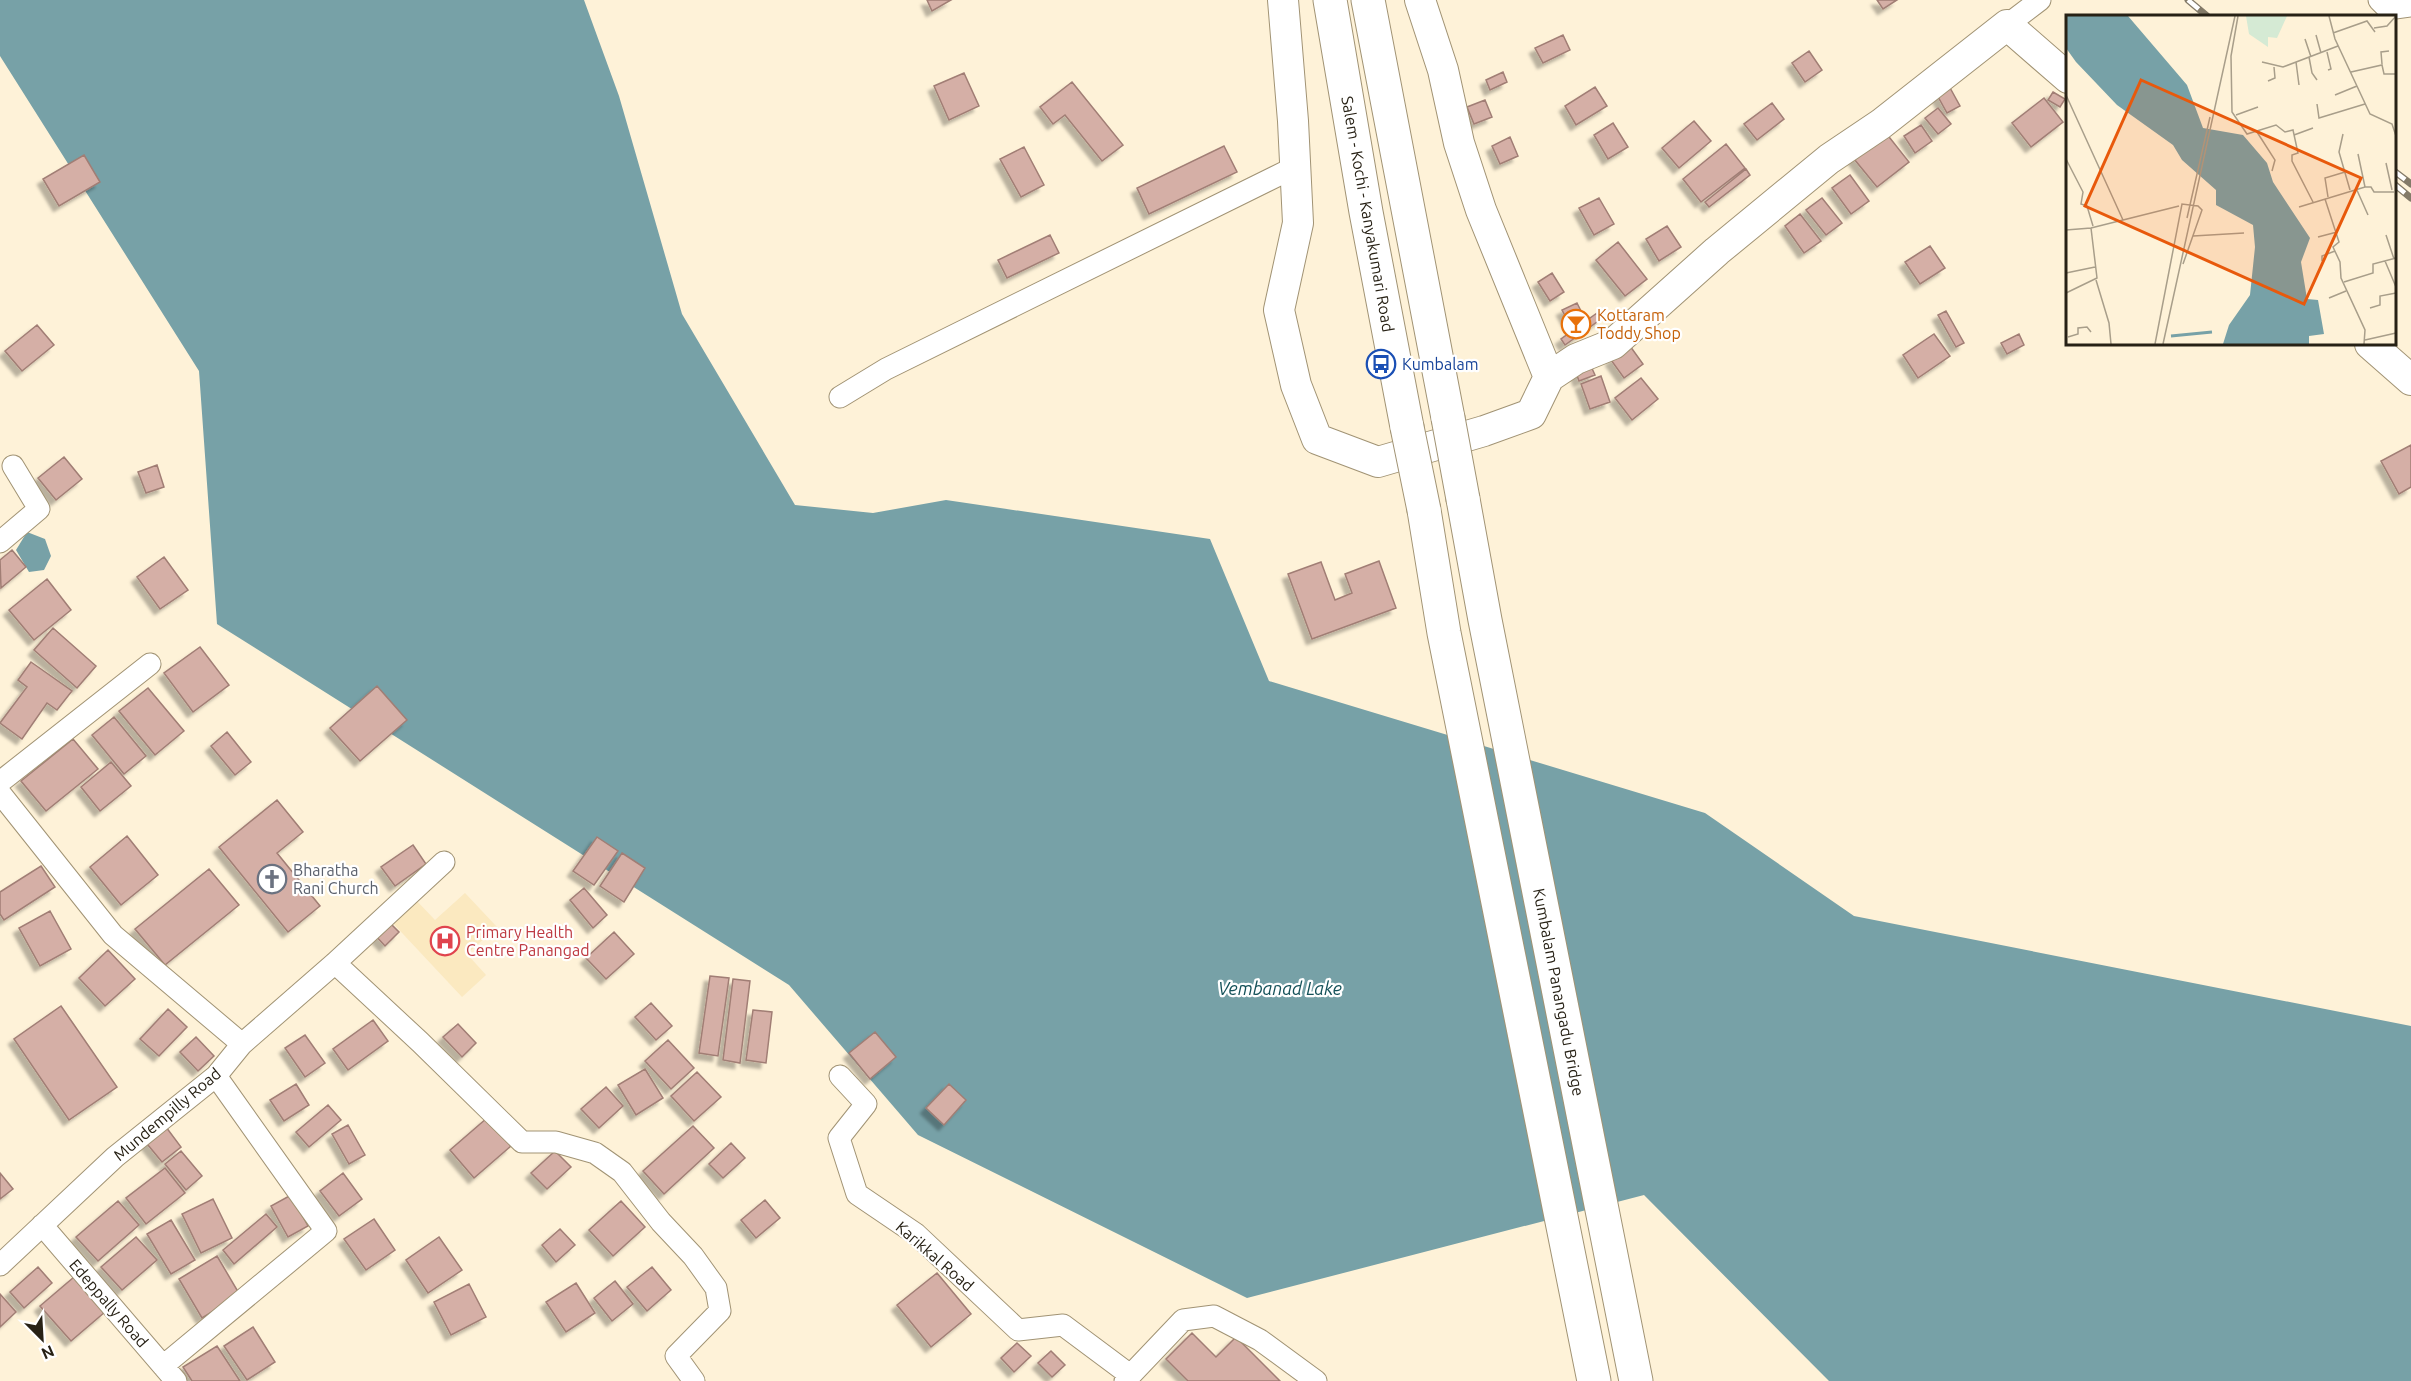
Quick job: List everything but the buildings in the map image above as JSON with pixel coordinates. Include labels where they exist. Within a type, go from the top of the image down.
[{"type":"highway","name":"Salem - Kochi - Kanyakumari Road","points":[[1330,0],[1366,212],[1424,510],[1444,633],[1594,1381]]},
{"type":"highway","name":"Kumbalam Panangadu Bridge","points":[[1368,0],[1485,620],[1634,1372]]},
{"type":"street","points":[[1283,0],[1298,223],[1279,310],[1296,385],[1317,438],[1378,462],[1484,431],[1531,414],[1549,377],[1576,359],[1613,344],[1717,251],[1829,159],[1881,124],[2040,0]]},
{"type":"street","points":[[1420,0],[1443,70],[1459,143],[1481,210],[1549,377]]},
{"type":"street","points":[[2379,0],[2388,9],[2411,6]]},
{"type":"street","points":[[2007,25],[2066,77]]},
{"type":"street","points":[[840,397],[897,363],[1295,167]]},
{"type":"street","points":[[2371,345],[2411,380]]},
{"type":"street","points":[[0,542],[39,509],[13,466]]},
{"type":"street","points":[[0,782],[150,664]]},
{"type":"street","points":[[0,793],[113,935],[242,1044]]},
{"type":"street","name":"Mundempilly Road","points":[[0,1265],[115,1156],[216,1076],[242,1044],[335,963],[444,862]]},
{"type":"street","points":[[335,963],[522,1142],[556,1142],[595,1153],[622,1172],[661,1222],[693,1256],[716,1288],[720,1311],[676,1356],[694,1381]]},
{"type":"street","points":[[170,1373],[326,1231],[216,1076]]},
{"type":"street","name":"Karikkal Road","points":[[840,1076],[866,1104],[839,1138],[857,1194],[916,1234],[1018,1330],[1063,1325],[1128,1378]]},
{"type":"street","name":"Edeppally Road","points":[[42,1225],[170,1373]]},
{"type":"street","points":[[1128,1378],[1183,1320],[1214,1316],[1260,1340],[1316,1381]]},
{"type":"shaded area","name":"Primary Health Centre Panangad","points":[[465,893],[497,927],[467,954],[486,975],[462,997],[389,919],[413,897],[435,920]]},
{"type":"water","name":"Vembanad Lake","points":[[0,0],[584,0],[619,96],[682,314],[795,505],[873,513],[946,500],[1210,539],[1269,681],[1705,813],[1854,916],[2411,1026],[2411,1381],[1829,1381],[1644,1195],[1247,1298],[918,1135],[789,985],[217,624],[199,371],[0,56]]},
{"type":"water","points":[[27,532],[45,539],[51,556],[44,570],[29,572],[16,550]]},
{"type":"railway","points":[[2188,0],[2206,15]]},
{"type":"railway","points":[[2396,173],[2411,184]]},
{"type":"railway","points":[[2396,186],[2411,198]]},
{"type":"place","name":"Kottaram Toddy Shop","points":[[1576,324]]},
{"type":"place","name":"Kumbalam","points":[[1381,364]]},
{"type":"place","name":"Bharatha Rani Church","points":[[272,879]]},
{"type":"place","name":"Primary Health Centre Panangad","points":[[445,941]]}]
